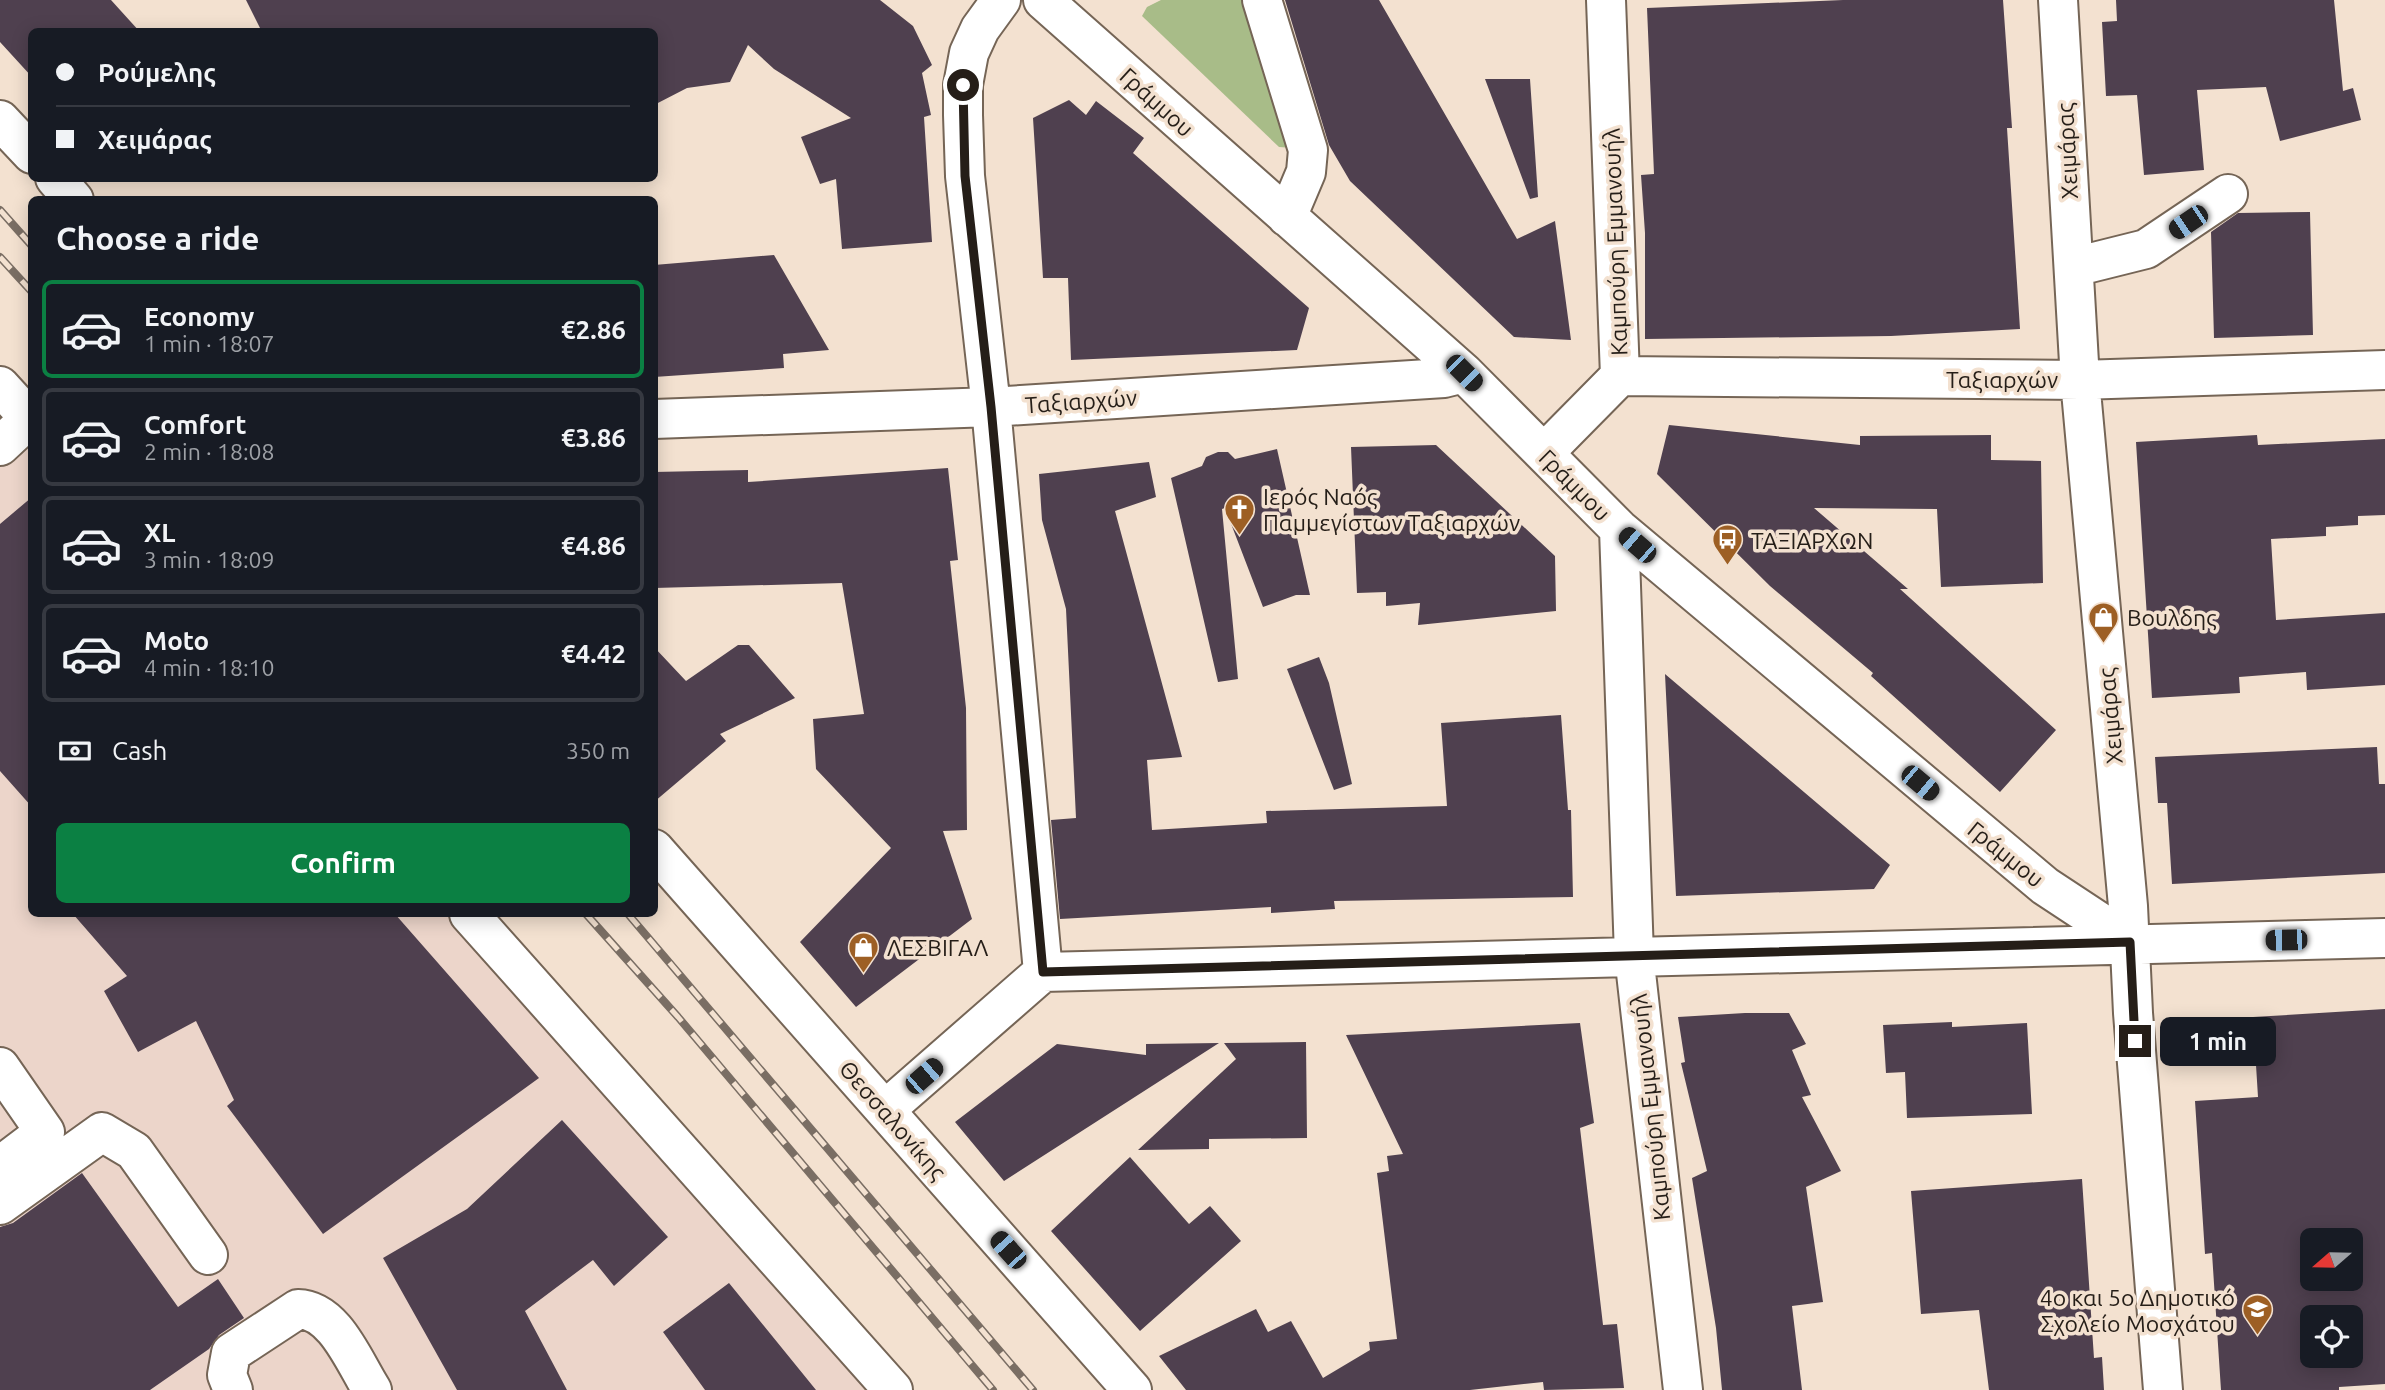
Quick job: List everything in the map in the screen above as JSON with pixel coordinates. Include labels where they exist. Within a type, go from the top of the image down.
[{"type":"street","points":[[1001,0],[980,29],[969,53],[963,85],[965,176],[991,407],[1043,972]]},
{"type":"street","name":"Γράμμου","points":[[1043,0],[1464,373],[1619,529],[2045,886],[2130,942]]},
{"type":"street","points":[[1262,0],[1308,150],[1306,172],[1287,217]]},
{"type":"street","name":"Καμπούρη Εμμανουήλ","points":[[1544,453],[1620,376],[1606,0]]},
{"type":"street","name":"Χειμάρας","points":[[2058,0],[2080,380],[2130,942],[2163,1390]]},
{"type":"street","points":[[0,120],[28,150]]},
{"type":"street","points":[[58,182],[71,196]]},
{"type":"street","points":[[2074,267],[2146,249],[2228,194]]},
{"type":"street","name":"Ταξιαρχών","points":[[1620,376],[2080,380],[2385,370]]},
{"type":"street","name":"Ταξιαρχών","points":[[658,419],[991,407],[1444,378],[1464,373]]},
{"type":"street","points":[[0,386],[28,418]]},
{"type":"street","points":[[0,446],[28,422]]},
{"type":"street","name":"Καμπούρη Εμμανουήλ","points":[[1619,529],[1634,955],[1683,1390]]},
{"type":"street","name":"Θεσσαλονίκης","points":[[658,854],[1132,1390]]},
{"type":"street","points":[[472,917],[893,1390]]},
{"type":"street","points":[[885,1110],[1043,972],[2130,942],[2385,938]]},
{"type":"street","points":[[0,1068],[45,1132],[0,1166]]},
{"type":"street","points":[[0,1205],[102,1132],[134,1151],[208,1255]]},
{"type":"street","points":[[233,1390],[226,1376],[231,1353],[298,1310],[310,1310],[329,1323],[372,1390]]},
{"type":"shaded area","points":[[0,399],[28,432],[28,917],[455,917],[874,1390],[0,1390]]},
{"type":"green space","points":[[1161,0],[1251,0],[1293,148],[1279,147],[1142,16],[1147,7]]},
{"type":"building","points":[[0,0],[111,0],[136,28],[28,28],[28,73],[0,42]]},
{"type":"building","points":[[246,0],[880,0],[913,26],[932,65],[922,73],[931,115],[924,117],[932,242],[842,249],[836,179],[820,184],[801,137],[851,118],[774,69],[748,45],[730,82],[687,88],[658,103],[658,28],[260,28]]},
{"type":"building","points":[[1285,0],[1379,0],[1517,239],[1555,221],[1571,340],[1514,337],[1350,181],[1329,145]]},
{"type":"building","points":[[1843,0],[2003,0],[2012,128],[2007,128],[2020,329],[1891,336],[1645,339],[1645,233],[1641,175],[1654,174],[1647,8]]},
{"type":"building","points":[[2116,0],[2334,0],[2343,91],[2353,88],[2361,120],[2280,141],[2266,87],[2197,90],[2204,170],[2144,175],[2137,95],[2106,96],[2102,22],[2117,21]]},
{"type":"building","points":[[1485,79],[1530,79],[1538,197],[1530,199]]},
{"type":"building","points":[[1069,100],[1086,115],[1096,101],[1144,138],[1133,153],[1309,308],[1297,350],[1071,360],[1068,278],[1043,278],[1033,118]]},
{"type":"building","points":[[2310,212],[2313,335],[2214,338],[2211,232],[2238,213]]},
{"type":"building","points":[[774,255],[829,350],[783,354],[784,368],[658,377],[658,265]]},
{"type":"building","points":[[1669,425],[1860,445],[1860,436],[1991,435],[1991,460],[2041,461],[2043,583],[1941,587],[1937,509],[1814,508],[1908,589],[1900,589],[2056,730],[2000,792],[1871,676],[1873,673],[1770,586],[1657,474]]},
{"type":"building","points":[[2257,435],[2258,445],[2385,439],[2385,515],[2358,516],[2358,525],[2326,527],[2326,536],[2271,539],[2276,620],[2385,613],[2385,685],[2307,690],[2306,672],[2239,677],[2240,693],[2152,698],[2136,442]]},
{"type":"building","points":[[1436,445],[1555,556],[1556,611],[1418,625],[1420,603],[1386,606],[1386,592],[1357,593],[1351,447]]},
{"type":"building","name":"Ιερός Ναός Παμμεγίστων Ταξιαρχών","points":[[1277,449],[1310,595],[1296,595],[1263,607],[1225,508],[1222,509],[1238,679],[1218,682],[1171,478],[1202,466],[1206,457],[1218,452],[1228,452],[1235,459]]},
{"type":"building","points":[[1149,462],[1156,497],[1115,511],[1182,757],[1147,760],[1152,830],[1267,823],[1266,811],[1447,806],[1441,723],[1561,715],[1568,810],[1571,810],[1573,897],[1334,901],[1335,909],[1271,913],[1271,907],[1060,919],[1051,820],[1076,818],[1066,609],[1042,520],[1039,474]]},
{"type":"building","points":[[948,468],[958,560],[950,561],[966,708],[967,830],[943,831],[972,919],[856,1007],[800,942],[891,848],[816,769],[813,719],[864,714],[842,583],[658,588],[658,472],[748,470],[748,482]]},
{"type":"building","points":[[28,500],[28,802],[0,771],[0,524]]},
{"type":"building","points":[[738,645],[749,645],[795,698],[720,734],[726,741],[658,799],[658,651],[686,681]]},
{"type":"building","points":[[1319,657],[1329,683],[1352,784],[1334,790],[1287,669]]},
{"type":"building","points":[[1665,674],[1890,865],[1874,889],[1676,896]]},
{"type":"building","points":[[2377,747],[2379,784],[2385,784],[2385,873],[2172,884],[2167,803],[2158,803],[2155,757]]},
{"type":"building","points":[[76,917],[398,917],[539,1078],[323,1234],[227,1106],[234,1100],[196,1021],[138,1052],[104,991],[127,976]]},
{"type":"building","points":[[2385,1009],[2385,1384],[2339,1387],[2339,1390],[2221,1390],[2212,1253],[2205,1254],[2195,1101],[2258,1097],[2253,1017]]},
{"type":"building","points":[[1789,1013],[1806,1044],[1792,1050],[1811,1095],[1802,1097],[1841,1171],[1806,1187],[1823,1302],[1792,1306],[1802,1390],[1722,1390],[1716,1328],[1692,1178],[1707,1171],[1681,1063],[1685,1062],[1678,1017]]},
{"type":"building","points":[[1952,1022],[1952,1027],[2027,1023],[2032,1114],[1907,1118],[1905,1072],[1886,1073],[1883,1025]]},
{"type":"building","points":[[1580,1023],[1594,1123],[1580,1128],[1603,1325],[1617,1324],[1624,1388],[1544,1390],[1543,1382],[1470,1390],[1186,1390],[1159,1356],[1256,1309],[1268,1332],[1291,1321],[1323,1378],[1370,1350],[1369,1342],[1397,1339],[1377,1173],[1389,1171],[1387,1156],[1403,1154],[1346,1035]]},
{"type":"building","points":[[1306,1042],[1307,1138],[1209,1139],[1209,1149],[1138,1150],[1236,1059],[1224,1043]]},
{"type":"building","points":[[1219,1043],[1004,1181],[955,1122],[1057,1044],[1146,1055],[1146,1044]]},
{"type":"building","points":[[562,1120],[668,1237],[614,1286],[593,1260],[525,1311],[567,1390],[457,1390],[383,1258],[467,1209]]},
{"type":"building","points":[[1130,1157],[1189,1224],[1210,1206],[1241,1241],[1140,1331],[1051,1231]]},
{"type":"building","points":[[82,1173],[178,1307],[218,1279],[244,1318],[219,1335],[209,1349],[150,1390],[0,1390],[0,1227],[13,1223]]},
{"type":"building","points":[[2082,1179],[2094,1358],[2102,1357],[2104,1390],[1989,1390],[1979,1310],[1921,1314],[1911,1191]]},
{"type":"building","points":[[729,1283],[816,1390],[705,1390],[663,1332]]},
{"type":"railway","points":[[0,210],[28,242]]},
{"type":"railway","points":[[0,257],[28,288]]},
{"type":"railway","points":[[589,917],[678,1017],[993,1390]]},
{"type":"railway","points":[[631,917],[1033,1390]]},
{"type":"place","name":"Ιερός Ναός Παμμεγίστων Ταξιαρχών","points":[[1240,536]]},
{"type":"place","name":"ΤΑΞΙΑΡΧΩΝ","points":[[1728,567]]},
{"type":"place","name":"Βουλδης","points":[[2104,644]]},
{"type":"place","name":"ΛΕΣΒΙΓΑΛ","points":[[864,974]]},
{"type":"place","name":"4ο και 5ο Δημοτικό Σχολείο Μοσχάτου","points":[[2258,1337]]},
{"type":"route","points":[[963,85],[965,176],[991,407],[1043,972],[2130,942],[2135,1041]]}]
